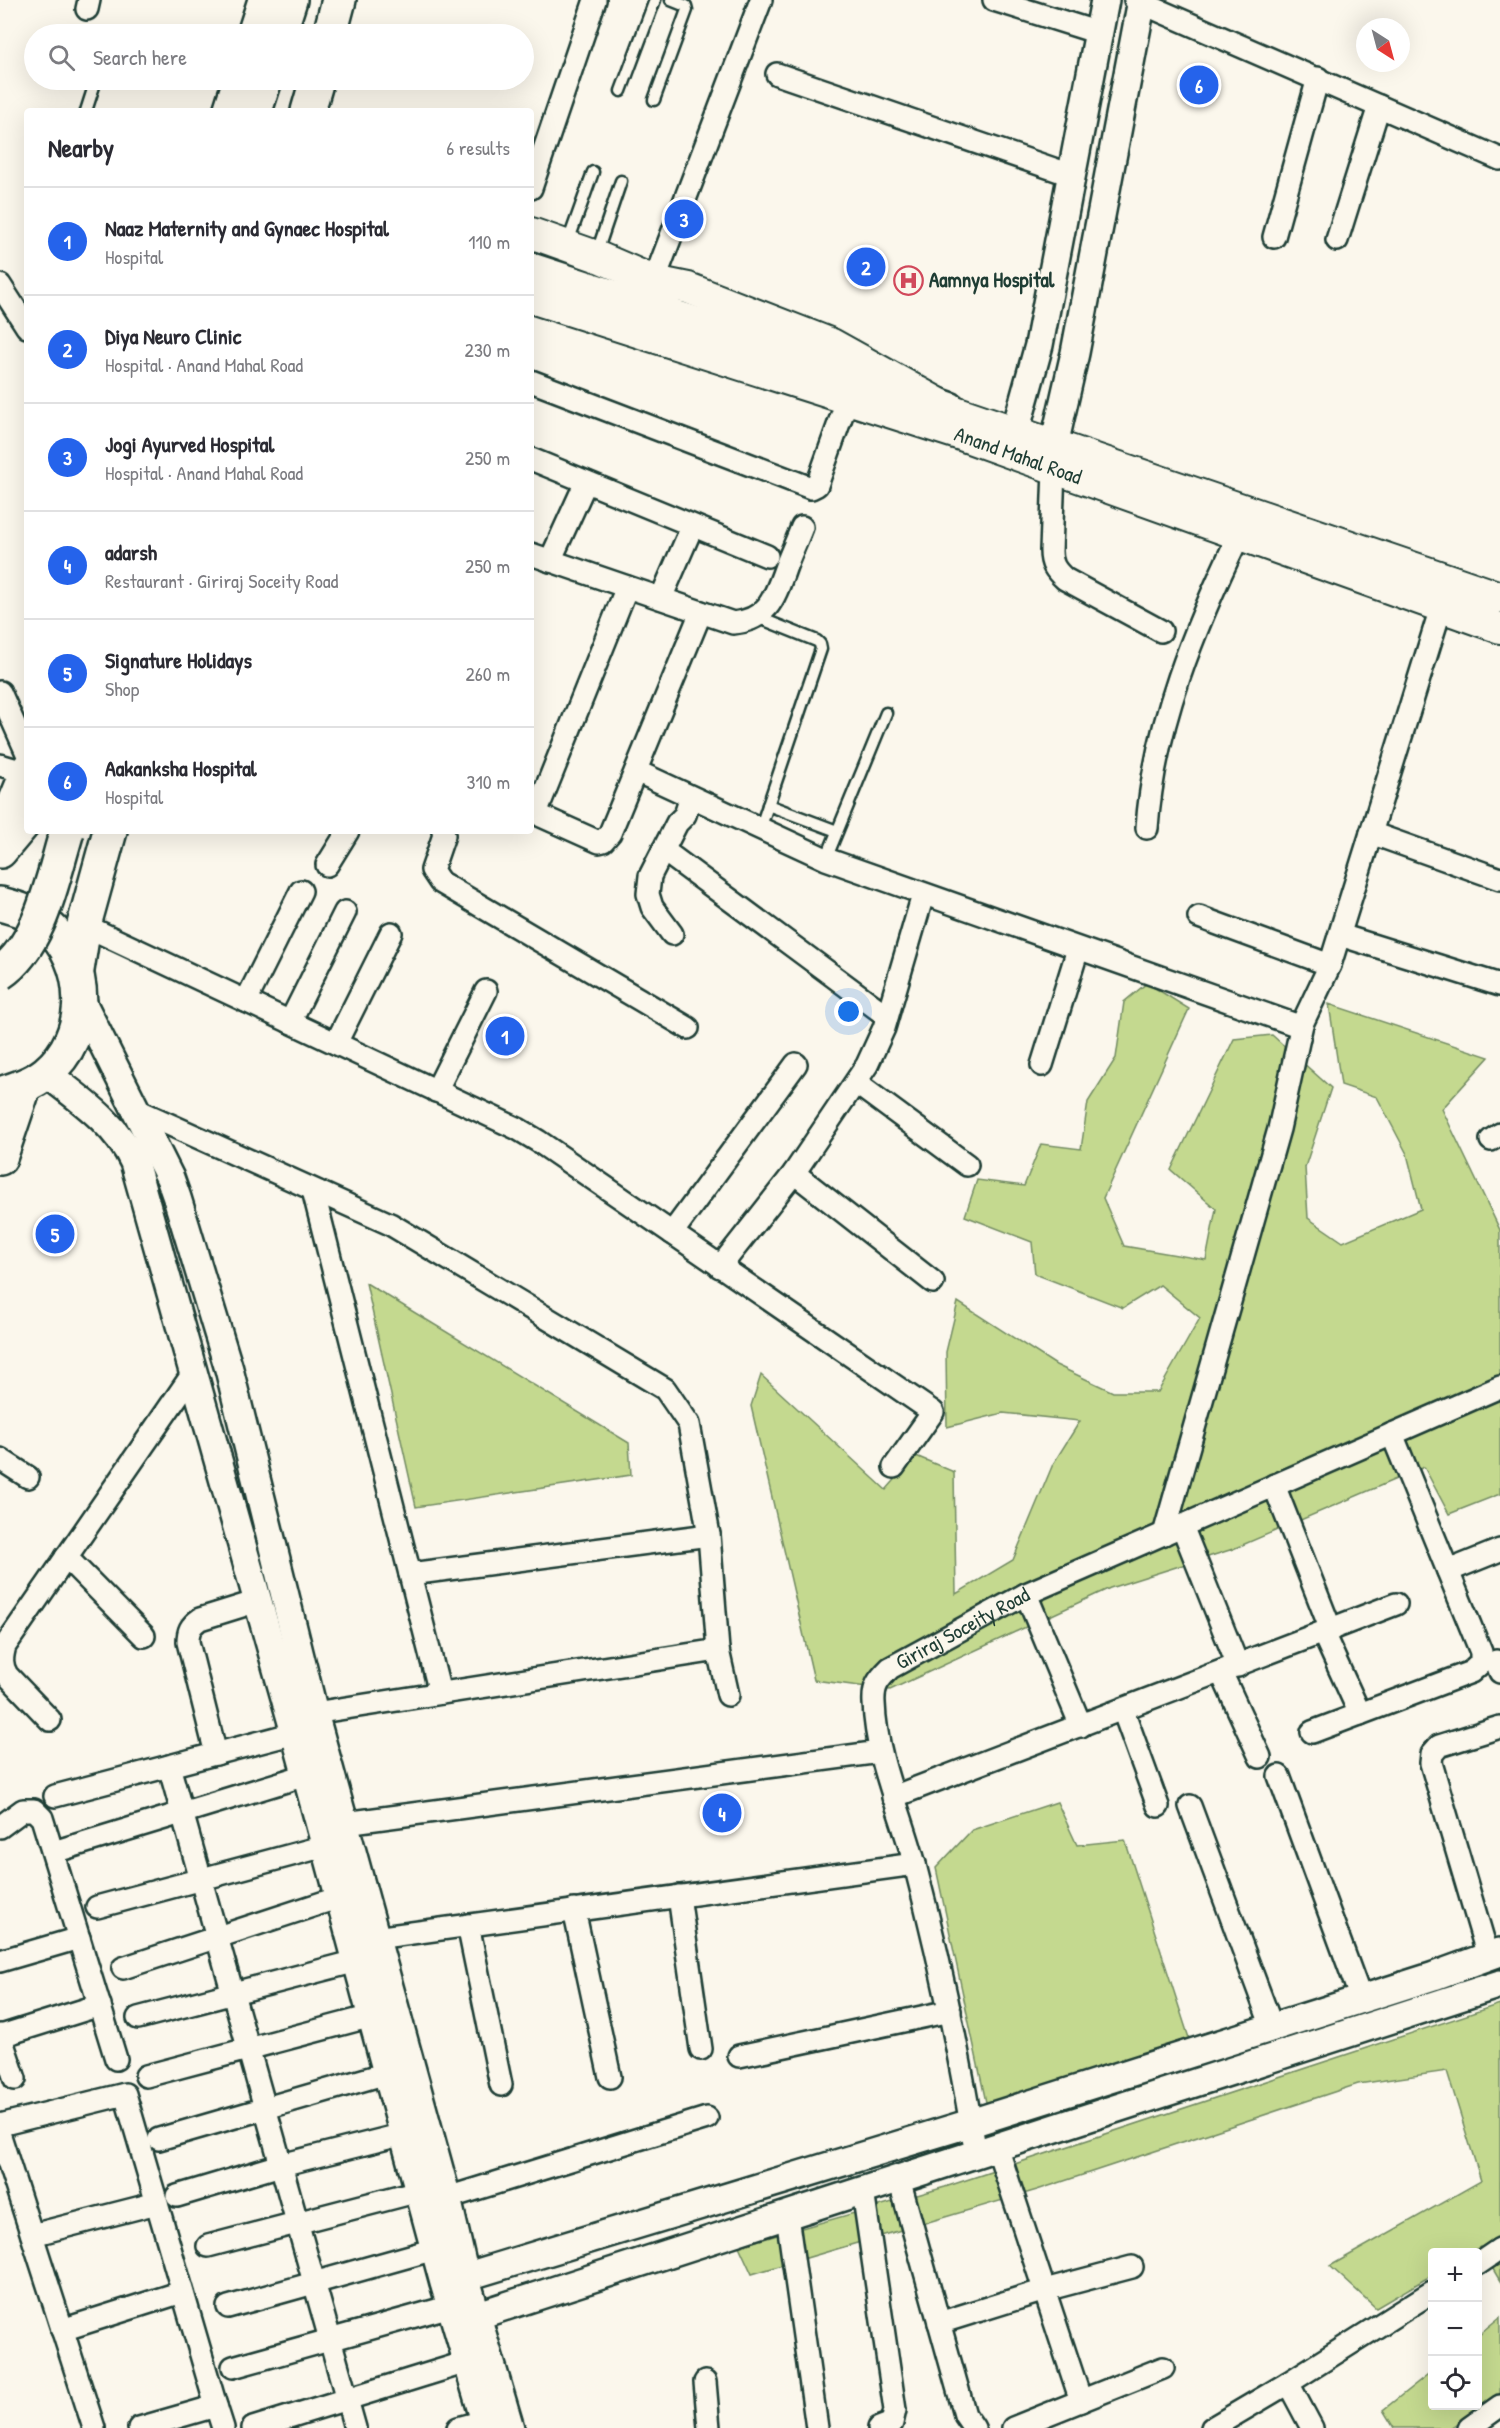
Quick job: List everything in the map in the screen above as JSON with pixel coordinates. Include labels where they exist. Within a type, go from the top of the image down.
[{"type":"main road","points":[[282,24],[290,0]]},
{"type":"main road","points":[[333,24],[339,0]]},
{"type":"main road","points":[[256,108],[262,90]]},
{"type":"main road","points":[[309,108],[314,90]]},
{"type":"main road","name":"Anand Mahal Road","points":[[534,235],[596,256],[654,281],[688,288],[832,344],[949,409],[1041,447],[1239,535],[1445,594],[1500,597]]},
{"type":"main road","points":[[534,271],[853,387],[949,409]]},
{"type":"main road","name":"Anand Mahal Road","points":[[534,299],[853,387],[958,434],[1041,447],[1445,594],[1500,628]]},
{"type":"main road","points":[[0,851],[24,823]]},
{"type":"main road","points":[[0,973],[25,946],[35,928],[66,834]]},
{"type":"main road","points":[[0,1158],[23,1085],[65,1052],[76,1027],[84,925],[109,834]]},
{"type":"main road","points":[[0,904],[21,909],[45,924],[64,944],[79,985]]},
{"type":"street","points":[[254,24],[262,0]]},
{"type":"street","points":[[534,179],[595,0]]},
{"type":"street","points":[[654,281],[762,0]]},
{"type":"street","points":[[994,0],[1099,33]]},
{"type":"street","points":[[1105,0],[1039,345],[1041,447],[1051,563],[1065,579],[1161,631]]},
{"type":"street","points":[[1041,447],[1075,353],[1140,1],[1379,106],[1498,152]]},
{"type":"street","points":[[777,74],[1071,175]]},
{"type":"street","points":[[1274,237],[1318,78]]},
{"type":"street","points":[[228,108],[234,90]]},
{"type":"street","points":[[1337,240],[1379,106]]},
{"type":"street","points":[[0,285],[24,322]]},
{"type":"street","points":[[534,382],[811,489],[817,485],[853,387]]},
{"type":"street","points":[[534,460],[766,556]]},
{"type":"street","points":[[586,482],[540,557],[733,622],[744,622],[757,617],[768,607],[777,593],[802,527]]},
{"type":"street","points":[[662,598],[692,527]]},
{"type":"street","points":[[1147,828],[1156,760],[1184,662],[1208,600],[1239,535]]},
{"type":"street","points":[[627,587],[541,798],[538,811],[541,816],[599,842],[610,833],[701,612]]},
{"type":"street","points":[[1260,1757],[1230,1669],[1173,1530],[1279,1129],[1302,1024],[1330,965],[1340,935],[1445,594]]},
{"type":"street","points":[[0,692],[20,764],[0,831]]},
{"type":"street","points":[[636,771],[825,859],[1296,1025],[1302,1024]]},
{"type":"street","points":[[672,934],[652,907],[648,894],[650,876],[677,823],[685,815],[691,797]]},
{"type":"street","points":[[1371,833],[1500,879]]},
{"type":"street","points":[[327,866],[346,834]]},
{"type":"street","points":[[444,834],[432,870],[435,878],[440,882],[688,1028]]},
{"type":"street","points":[[663,850],[887,1016]]},
{"type":"street","points":[[246,1001],[301,891]]},
{"type":"street","points":[[720,1267],[794,1173],[856,1083],[871,1056],[887,1016],[923,895]]},
{"type":"street","points":[[290,1022],[345,912]]},
{"type":"street","points":[[1199,917],[1330,965]]},
{"type":"street","points":[[84,925],[528,1134],[933,1413],[894,1467]]},
{"type":"street","points":[[336,1043],[391,933]]},
{"type":"street","points":[[1340,935],[1500,985]]},
{"type":"street","points":[[1042,1065],[1078,949]]},
{"type":"street","points":[[79,985],[135,1108],[170,1178],[229,1369],[314,1713],[447,2198],[467,2362],[494,2426]]},
{"type":"street","points":[[436,1090],[486,991]]},
{"type":"street","points":[[672,1233],[796,1064]]},
{"type":"street","points":[[856,1083],[967,1165]]},
{"type":"street","points":[[23,1085],[97,1114],[126,1145],[134,1162],[295,1733],[435,2249],[458,2301],[494,2426]]},
{"type":"street","points":[[135,1108],[398,1229],[665,1389],[689,1424],[709,1534],[718,1650],[728,1695]]},
{"type":"street","points":[[794,1173],[933,1282]]},
{"type":"street","points":[[313,1190],[440,1693]]},
{"type":"street","points":[[50,1720],[7,1675],[3,1668],[2,1658],[5,1646],[194,1372]]},
{"type":"street","name":"Giriraj Soceity Road","points":[[1082,2401],[1045,2290],[986,2151],[971,2123],[950,2011],[915,1864],[880,1752],[874,1701],[876,1681],[890,1668],[1026,1594],[1500,1387]]},
{"type":"street","points":[[1312,1732],[1471,1672],[1480,1663],[1481,1652],[1392,1434]]},
{"type":"street","points":[[0,1459],[28,1477]]},
{"type":"street","points":[[1274,1485],[1360,1714]]},
{"type":"street","points":[[410,1574],[709,1534]]},
{"type":"street","points":[[1448,1571],[1500,1550]]},
{"type":"street","points":[[66,1557],[144,1636]]},
{"type":"street","points":[[1026,1594],[1081,1726]]},
{"type":"street","points":[[216,1754],[188,1642],[188,1632],[192,1625],[200,1619],[258,1600]]},
{"type":"street","points":[[893,1797],[1396,1604]]},
{"type":"street","points":[[314,1713],[718,1650]]},
{"type":"street","points":[[1123,1710],[1158,1806]]},
{"type":"street","points":[[233,2367],[330,2341],[458,2301],[971,2123],[1494,1954],[1431,1763],[1432,1754],[1438,1746],[1500,1727]]},
{"type":"street","points":[[56,1796],[295,1733]]},
{"type":"street","points":[[345,1823],[880,1752]]},
{"type":"street","points":[[169,1766],[355,2428]]},
{"type":"street","points":[[60,1850],[306,1775]]},
{"type":"street","points":[[1279,1776],[1361,1998]]},
{"type":"street","points":[[1190,1806],[1272,2027]]},
{"type":"street","points":[[0,1827],[23,1810],[34,1810],[42,1818],[117,2059]]},
{"type":"street","points":[[97,1907],[326,1846]]},
{"type":"street","points":[[375,1938],[915,1864]]},
{"type":"street","points":[[679,1896],[701,2049]]},
{"type":"street","points":[[123,1968],[340,1897]]},
{"type":"street","points":[[574,1910],[610,2077]]},
{"type":"street","points":[[468,1925],[501,2085]]},
{"type":"street","points":[[0,1961],[79,1938]]},
{"type":"street","points":[[138,2018],[357,1961]]},
{"type":"street","points":[[458,2301],[787,2216],[1500,1984]]},
{"type":"street","points":[[15,2079],[0,2035],[100,2005]]},
{"type":"street","points":[[740,2056],[950,2011]]},
{"type":"street","points":[[146,2076],[372,2016]]},
{"type":"street","points":[[159,2139],[387,2073]]},
{"type":"street","points":[[0,2125],[125,2094],[223,2428]]},
{"type":"street","points":[[447,2198],[707,2118]]},
{"type":"street","points":[[177,2196],[281,2165],[404,2134]]},
{"type":"street","points":[[0,2136],[94,2428]]},
{"type":"street","points":[[899,2179],[965,2415],[974,2428]]},
{"type":"street","points":[[208,2247],[419,2191]]},
{"type":"street","points":[[862,2191],[895,2410],[892,2423],[879,2428]]},
{"type":"street","points":[[32,2235],[157,2203]]},
{"type":"street","points":[[787,2216],[816,2428]]},
{"type":"street","points":[[228,2307],[435,2249]]},
{"type":"street","points":[[1482,2261],[1500,2249]]},
{"type":"street","points":[[939,2323],[1045,2290],[1132,2267]]},
{"type":"street","points":[[63,2330],[182,2292]]},
{"type":"street","points":[[1212,2428],[1428,2295]]},
{"type":"street","points":[[253,2428],[467,2362]]},
{"type":"street","points":[[1022,2426],[1163,2368]]},
{"type":"street","points":[[705,2382],[709,2428]]},
{"type":"street","points":[[1287,2383],[1312,2428]]},
{"type":"street","points":[[139,2428],[216,2406]]},
{"type":"street","points":[[1469,2428],[1500,2406]]},
{"type":"street","points":[[458,2428],[494,2426]]},
{"type":"lane","points":[[621,91],[655,0]]},
{"type":"lane","points":[[654,100],[687,10],[686,6],[671,0]]},
{"type":"lane","points":[[87,108],[93,90]]},
{"type":"lane","points":[[566,246],[592,172]]},
{"type":"lane","points":[[596,256],[621,182]]},
{"type":"lane","points":[[757,617],[816,641],[820,644],[821,649],[760,829]]},
{"type":"lane","points":[[825,859],[886,713]]},
{"type":"lane","points":[[768,805],[837,831]]},
{"type":"green space","points":[[1147,983],[1189,1009],[1103,1198],[1124,1246],[1206,1260],[1216,1209],[1171,1170],[1234,1039],[1272,1035],[1331,1088],[1305,1167],[1308,1218],[1343,1242],[1421,1209],[1407,1154],[1377,1097],[1341,1085],[1329,1004],[1489,1057],[1442,1109],[1500,1230],[1500,1494],[1449,1514],[1424,1467],[1233,1549],[1110,1588],[890,1690],[814,1680],[751,1406],[761,1375],[886,1490],[916,1456],[954,1472],[956,1594],[1013,1560],[1053,1464],[1080,1421],[1003,1413],[947,1427],[946,1352],[958,1302],[1056,1365],[1113,1392],[1158,1392],[1200,1318],[1160,1285],[1123,1308],[1035,1274],[1032,1242],[965,1216],[977,1180],[1024,1186],[1041,1144],[1081,1149],[1088,1102],[1116,1058],[1124,1002]]},
{"type":"green space","points":[[366,1283],[629,1443],[631,1475],[416,1507]]},
{"type":"green space","points":[[1057,1802],[1077,1845],[1125,1840],[1189,2038],[987,2107],[936,1868],[972,1830]]},
{"type":"green space","points":[[1500,2004],[1500,2281],[1480,2247],[1428,2248],[1428,2277],[1376,2308],[1330,2266],[1481,2181],[1447,2071],[1358,2084],[1037,2190],[752,2274],[739,2246],[945,2187]]},
{"type":"green space","points":[[1500,2317],[1500,2394],[1482,2406],[1482,2356],[1482,2332]]},
{"type":"green space","points":[[1428,2374],[1428,2410],[1477,2410],[1451,2428],[1394,2428],[1383,2410]]},
{"type":"place","name":"Aakanksha Hospital","points":[[1199,85]]},
{"type":"place","name":"Jogi Ayurved Hospital","points":[[684,219]]},
{"type":"place","name":"Diya Neuro Clinic","points":[[866,267]]},
{"type":"place","name":"Aamnya Hospital","points":[[908,280]]},
{"type":"place","name":"Naaz Maternity and Gynaec Hospital","points":[[505,1036]]},
{"type":"place","name":"Signature Holidays","points":[[55,1234]]},
{"type":"place","name":"adarsh","points":[[722,1813]]}]
